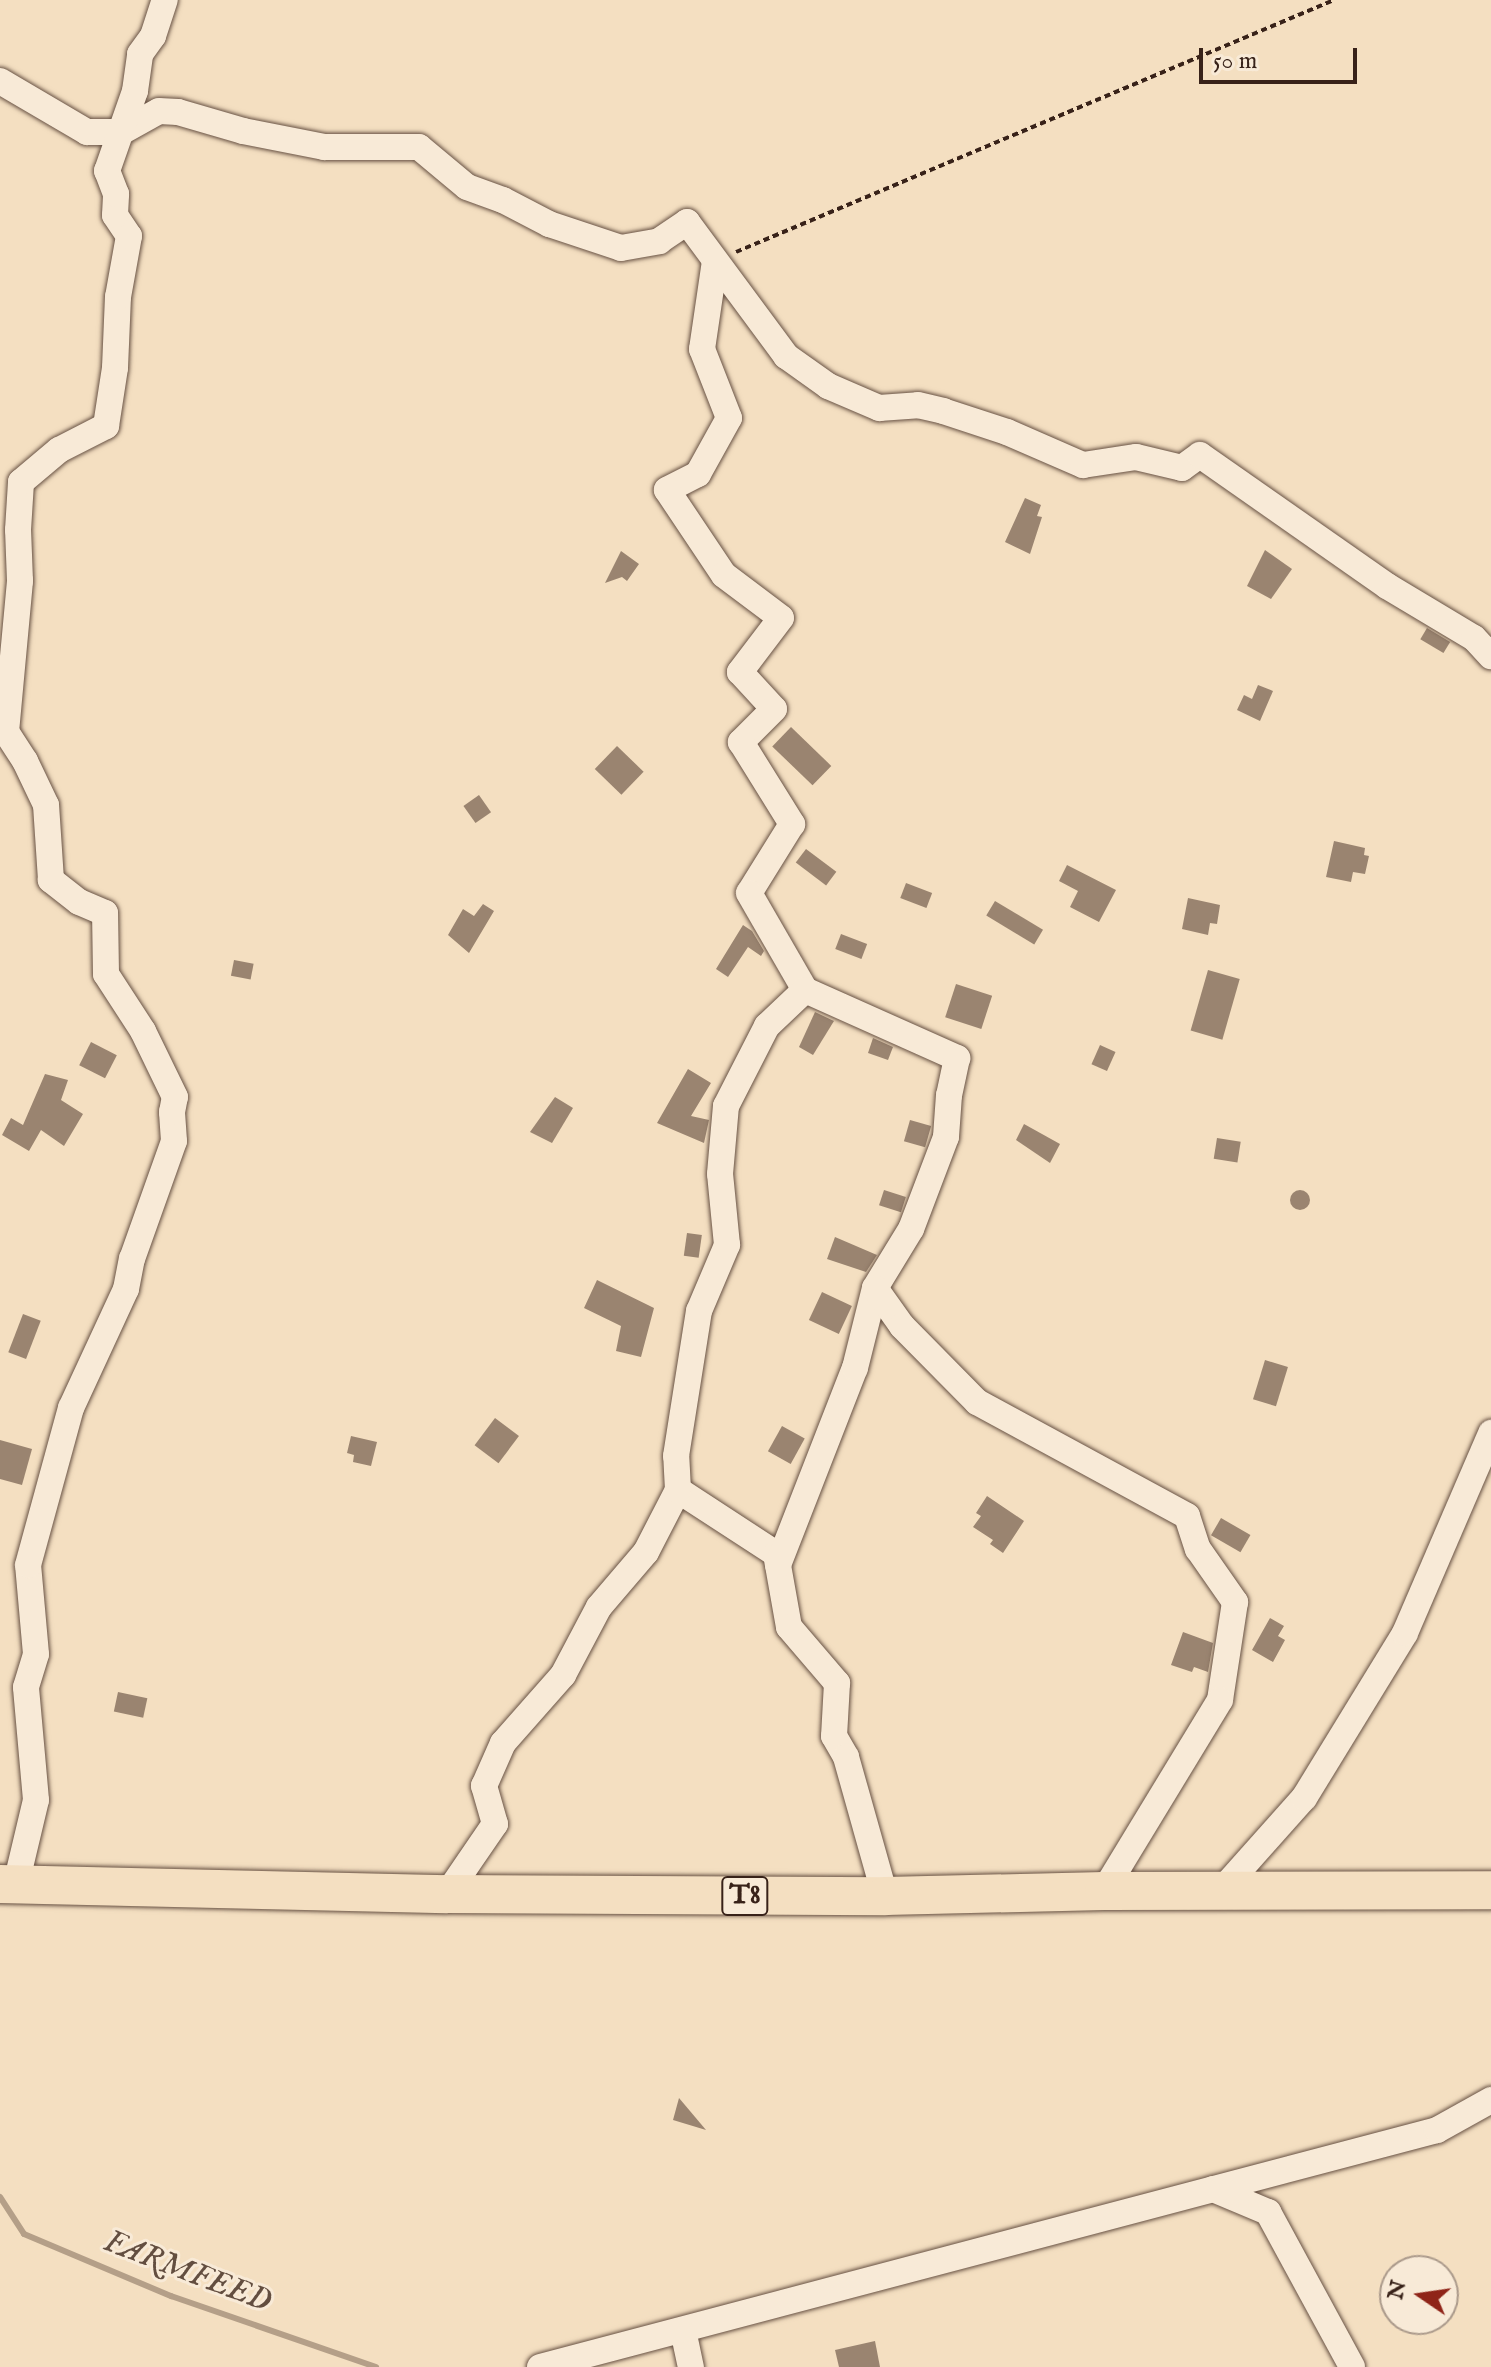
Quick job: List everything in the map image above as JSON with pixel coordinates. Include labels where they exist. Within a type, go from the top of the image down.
[{"type":"highway","name":"T8","points":[[8,1884],[447,1894],[885,1896],[1104,1891],[1491,1890]]},
{"type":"street","points":[[8,1884],[36,1800],[26,1687],[36,1654],[28,1565],[71,1408],[126,1289],[132,1259],[174,1141],[172,1112],[175,1097],[143,1031],[106,974],[105,913],[79,902],[51,880],[46,805],[25,761],[6,732],[20,581],[18,530],[21,482],[59,450],[106,426],[115,368],[118,297],[129,236],[115,215],[116,194],[107,171],[135,91],[140,54],[153,36],[165,0]]},
{"type":"street","points":[[0,81],[87,132],[121,132],[159,111],[178,112],[243,131],[324,147],[419,147],[467,187],[503,200],[549,224],[621,248],[659,241],[687,222],[786,356],[828,386],[879,408],[918,405],[943,411],[1007,432],[1083,465],[1136,457],[1182,468],[1200,455],[1387,586],[1474,638],[1491,656]]},
{"type":"street","points":[[715,261],[702,349],[729,418],[698,474],[667,490],[724,575],[781,618],[740,672],[774,709],[741,742],[792,824],[749,893],[805,990],[957,1058],[949,1095],[946,1137],[911,1229],[875,1288],[855,1368],[778,1565]]},
{"type":"street","points":[[447,1894],[495,1824],[484,1786],[503,1743],[563,1675],[599,1607],[646,1552],[678,1490],[676,1456],[699,1311],[727,1245],[720,1174],[726,1106],[767,1026],[805,990]]},
{"type":"street","points":[[875,1288],[902,1326],[977,1402],[1187,1516],[1198,1549],[1235,1602],[1220,1700],[1104,1891]]},
{"type":"street","points":[[1221,1891],[1304,1798],[1405,1633],[1491,1433]]},
{"type":"street","points":[[678,1490],[776,1554],[789,1627],[837,1683],[834,1736],[846,1757],[885,1896]]},
{"type":"street","points":[[540,2367],[1437,2130],[1491,2100]]},
{"type":"street","points":[[1213,2189],[1268,2212],[1352,2367]]},
{"type":"street","points":[[683,2330],[691,2367]]},
{"type":"path","points":[[715,261],[1334,0]]},
{"type":"building","points":[[1025,498],[1041,505],[1037,516],[1042,517],[1030,554],[1005,542]]},
{"type":"building","points":[[1265,550],[1292,569],[1271,599],[1247,586]]},
{"type":"building","points":[[621,551],[639,564],[627,581],[622,577],[605,583]]},
{"type":"building","points":[[1427,628],[1450,642],[1443,653],[1420,639]]},
{"type":"building","points":[[1258,685],[1273,691],[1260,721],[1237,710],[1244,695],[1252,699]]},
{"type":"building","points":[[791,727],[831,766],[813,785],[772,746]]},
{"type":"building","points":[[617,746],[644,772],[621,795],[595,769]]},
{"type":"building","points":[[479,795],[491,812],[475,823],[463,806]]},
{"type":"building","points":[[1334,841],[1365,848],[1364,855],[1369,856],[1365,874],[1353,872],[1351,882],[1326,877]]},
{"type":"building","points":[[806,849],[836,872],[826,885],[796,863]]},
{"type":"building","points":[[1067,865],[1116,890],[1099,922],[1070,907],[1078,891],[1059,881]]},
{"type":"building","points":[[906,883],[932,893],[926,908],[900,898]]},
{"type":"building","points":[[1188,898],[1220,905],[1217,924],[1210,923],[1208,935],[1182,929]]},
{"type":"building","points":[[995,901],[1043,930],[1034,944],[986,916]]},
{"type":"building","points":[[483,904],[494,911],[469,953],[448,935],[463,909],[474,916]]},
{"type":"building","points":[[743,925],[752,931],[764,951],[761,956],[748,947],[728,977],[716,969]]},
{"type":"building","points":[[841,934],[867,944],[861,959],[835,949]]},
{"type":"building","points":[[234,960],[254,964],[251,980],[231,976]]},
{"type":"building","points":[[1208,970],[1240,979],[1222,1040],[1191,1031]]},
{"type":"building","points":[[956,984],[992,996],[981,1029],[945,1017]]},
{"type":"building","points":[[815,1012],[834,1021],[813,1055],[799,1047]]},
{"type":"building","points":[[873,1038],[893,1047],[888,1060],[868,1053]]},
{"type":"building","points":[[91,1042],[117,1055],[105,1078],[79,1065]]},
{"type":"building","points":[[1100,1045],[1116,1052],[1107,1071],[1091,1064]]},
{"type":"building","points":[[688,1069],[711,1083],[691,1116],[709,1120],[704,1143],[657,1123]]},
{"type":"building","points":[[45,1074],[68,1080],[61,1100],[83,1114],[64,1146],[41,1130],[29,1151],[2,1135],[11,1118],[23,1125]]},
{"type":"building","points":[[555,1097],[573,1108],[552,1143],[530,1132]]},
{"type":"building","points":[[910,1120],[931,1126],[925,1147],[904,1141]]},
{"type":"building","points":[[1024,1124],[1060,1144],[1050,1163],[1016,1140]]},
{"type":"building","points":[[1217,1138],[1241,1142],[1237,1162],[1214,1159]]},
{"type":"building","points":[[884,1190],[906,1197],[901,1212],[879,1205]]},
{"type":"building","points":[[1300,1190],[1307,1193],[1310,1200],[1307,1207],[1300,1210],[1293,1207],[1290,1200],[1293,1193]]},
{"type":"building","points":[[687,1233],[702,1235],[699,1258],[684,1256]]},
{"type":"building","points":[[835,1237],[877,1255],[866,1272],[827,1259]]},
{"type":"building","points":[[597,1280],[654,1308],[641,1357],[616,1351],[621,1326],[584,1308]]},
{"type":"building","points":[[822,1292],[852,1306],[839,1334],[809,1320]]},
{"type":"building","points":[[23,1314],[41,1321],[26,1359],[8,1352]]},
{"type":"building","points":[[1265,1360],[1288,1367],[1276,1406],[1253,1399]]},
{"type":"building","points":[[495,1418],[519,1436],[498,1463],[475,1445]]},
{"type":"building","points":[[782,1426],[805,1439],[791,1464],[768,1451]]},
{"type":"building","points":[[351,1436],[377,1442],[371,1466],[353,1462],[354,1455],[347,1453]]},
{"type":"building","points":[[0,1440],[32,1449],[22,1485],[0,1479]]},
{"type":"building","points":[[987,1496],[1024,1521],[1003,1553],[990,1544],[993,1540],[973,1527],[981,1516],[976,1513]]},
{"type":"building","points":[[1221,1518],[1250,1535],[1240,1552],[1211,1535]]},
{"type":"building","points":[[1270,1618],[1284,1626],[1278,1636],[1285,1640],[1273,1662],[1252,1650]]},
{"type":"building","points":[[1183,1632],[1213,1643],[1208,1672],[1194,1667],[1192,1672],[1171,1665]]},
{"type":"building","points":[[118,1692],[147,1698],[143,1718],[114,1712]]},
{"type":"building","points":[[679,2098],[706,2130],[673,2120]]},
{"type":"building","points":[[875,2341],[880,2367],[839,2367],[835,2350]]},
{"type":"waterway","name":"FARMFEED","points":[[0,2197],[24,2234],[171,2296],[376,2367]]}]
